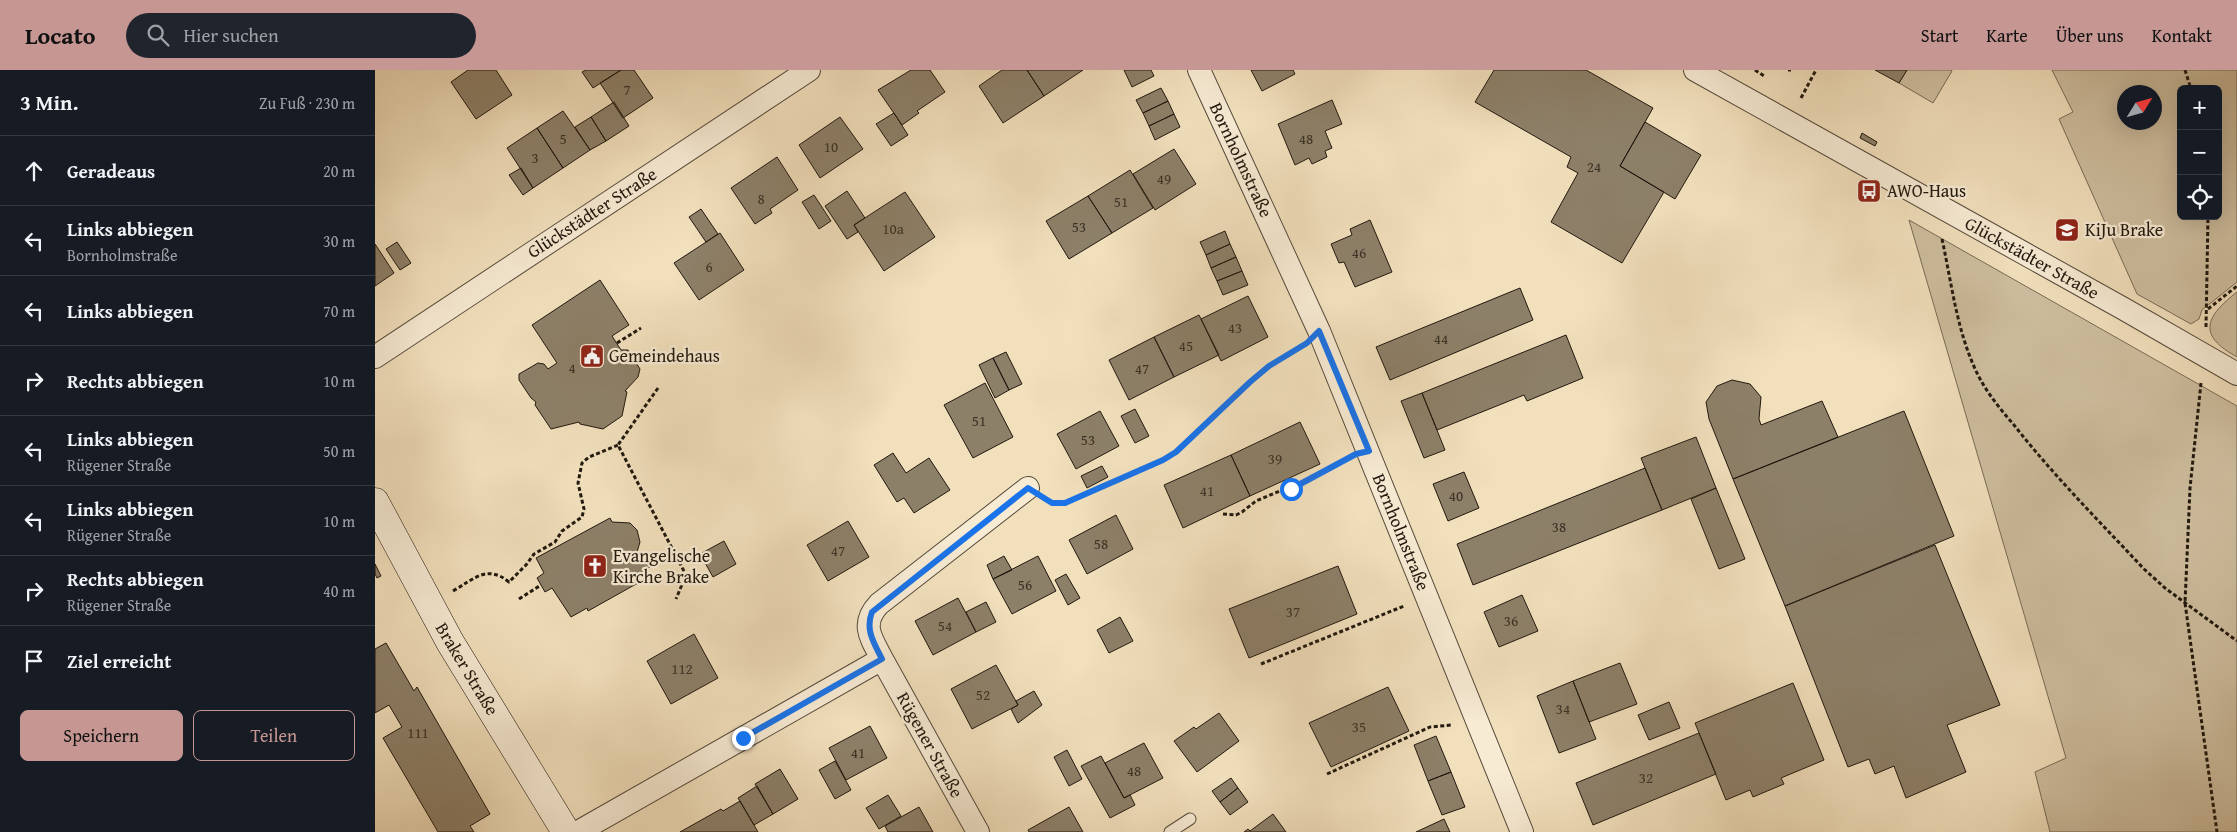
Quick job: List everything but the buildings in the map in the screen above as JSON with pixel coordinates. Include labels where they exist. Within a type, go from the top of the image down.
[{"type":"main road","name":"Braker Straße","points":[[375,502],[429,605],[469,675],[567,832]]},
{"type":"street","name":"Glückstädter Straße","points":[[375,357],[809,70]]},
{"type":"street","name":"Bornholmstraße","points":[[1199,70],[1319,331],[1522,832]]},
{"type":"street","name":"Glückstädter Straße","points":[[1695,70],[2237,374]]},
{"type":"street","name":"Rügener Straße","points":[[978,832],[882,659],[869,634],[868,622],[872,612],[1028,488]]},
{"type":"street","points":[[578,832],[882,659]]},
{"type":"lane","points":[[1170,832],[1190,819]]},
{"type":"path","points":[[2185,70],[2190,85]]},
{"type":"path","points":[[1801,99],[1814,71]]},
{"type":"path","points":[[1935,204],[1959,322],[1979,376],[2029,445],[2144,569],[2165,588],[2237,641]]},
{"type":"path","points":[[2208,220],[2207,309],[2237,286]]},
{"type":"path","points":[[617,343],[641,328]]},
{"type":"path","points":[[1028,488],[1052,503],[1065,503],[1163,460],[1176,452],[1269,366],[1307,343],[1319,331]]},
{"type":"path","points":[[2203,355],[2190,488],[2185,603],[2217,832]]},
{"type":"path","points":[[429,605],[487,572],[509,582],[534,554],[555,542],[562,531],[582,517],[584,509],[578,482],[582,463],[589,457],[618,445],[658,388]]},
{"type":"path","points":[[618,445],[685,575],[676,599]]},
{"type":"path","points":[[1223,514],[1236,515],[1256,501],[1282,490],[1298,486],[1309,478],[1356,454],[1369,451]]},
{"type":"path","points":[[519,599],[541,585]]},
{"type":"path","points":[[1261,664],[1427,597]]},
{"type":"path","points":[[1327,774],[1430,728],[1448,727],[1475,714]]},
{"type":"shaded area","points":[[1907,70],[1952,71],[1933,103],[1899,83]]},
{"type":"shaded area","points":[[2052,70],[2237,70],[2237,282],[2202,310],[2199,319],[2191,324],[2137,294],[2059,119],[2073,112]]},
{"type":"shaded area","points":[[1909,220],[2237,406],[2237,832],[2050,832],[2035,772],[2066,758]]},
{"type":"shaded area","points":[[2237,292],[2237,357],[2224,349],[2216,341],[2211,333],[2210,326],[2212,318],[2218,310]]},
{"type":"place","name":"AWO-Haus","points":[[1869,191]]},
{"type":"place","name":"KiJu Brake","points":[[2067,230]]},
{"type":"place","name":"Gemeindehaus","points":[[592,356]]},
{"type":"place","name":"Evangelische Kirche Brake","points":[[595,566]]},
{"type":"route","points":[[743,738],[882,659],[869,634],[868,622],[872,612],[879,604],[1028,488],[1052,503],[1065,503],[1163,460],[1176,452],[1220,409],[1269,366],[1307,343],[1319,331],[1369,451],[1356,454],[1291,489]]}]
